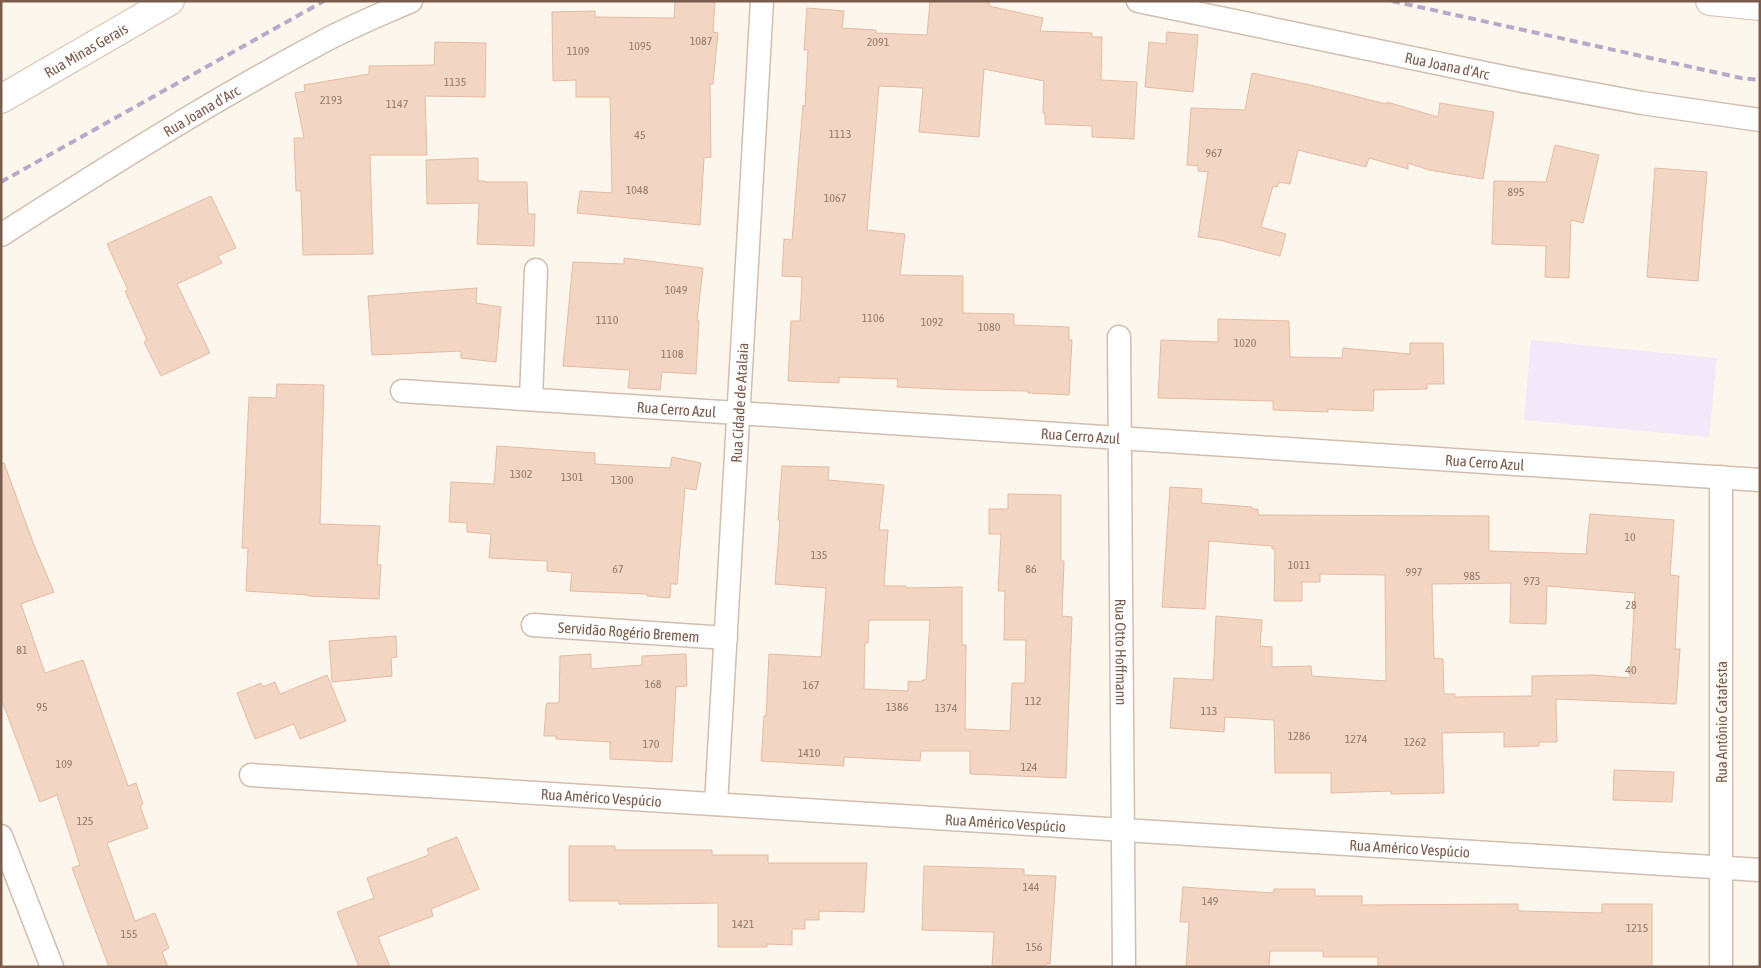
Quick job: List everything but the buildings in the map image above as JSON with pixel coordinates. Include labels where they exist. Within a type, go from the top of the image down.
[{"type":"main road","name":"Rua Minas Gerais","points":[[1,99],[170,1]]},
{"type":"main road","points":[[1710,1],[1760,6]]},
{"type":"street","name":"Rua Joana d'Arc","points":[[1,235],[110,164],[212,104],[325,40],[411,1]]},
{"type":"street","name":"Rua Cidade de Atalaia","points":[[716,804],[762,1]]},
{"type":"street","name":"Rua Joana d'Arc","points":[[1138,1],[1210,9],[1523,82],[1642,104],[1760,120]]},
{"type":"street","points":[[531,399],[536,270]]},
{"type":"street","name":"Rua Otto Hoffmann","points":[[1119,337],[1124,967]]},
{"type":"street","name":"Rua Cerro Azul","points":[[402,391],[1760,480]]},
{"type":"street","name":"Rua Antônio Catafesta","points":[[1721,477],[1721,967]]},
{"type":"street","name":"Servidão Rogério Bremem","points":[[533,625],[726,638]]},
{"type":"street","name":"Rua Américo Vespúcio","points":[[251,775],[1760,870]]},
{"type":"street","points":[[1,836],[52,967]]},
{"type":"shaded area","points":[[1531,340],[1717,358],[1709,437],[1524,420]]},
{"type":"railway","points":[[1,182],[324,1]]},
{"type":"railway","points":[[1392,1],[1741,78],[1760,80]]}]
